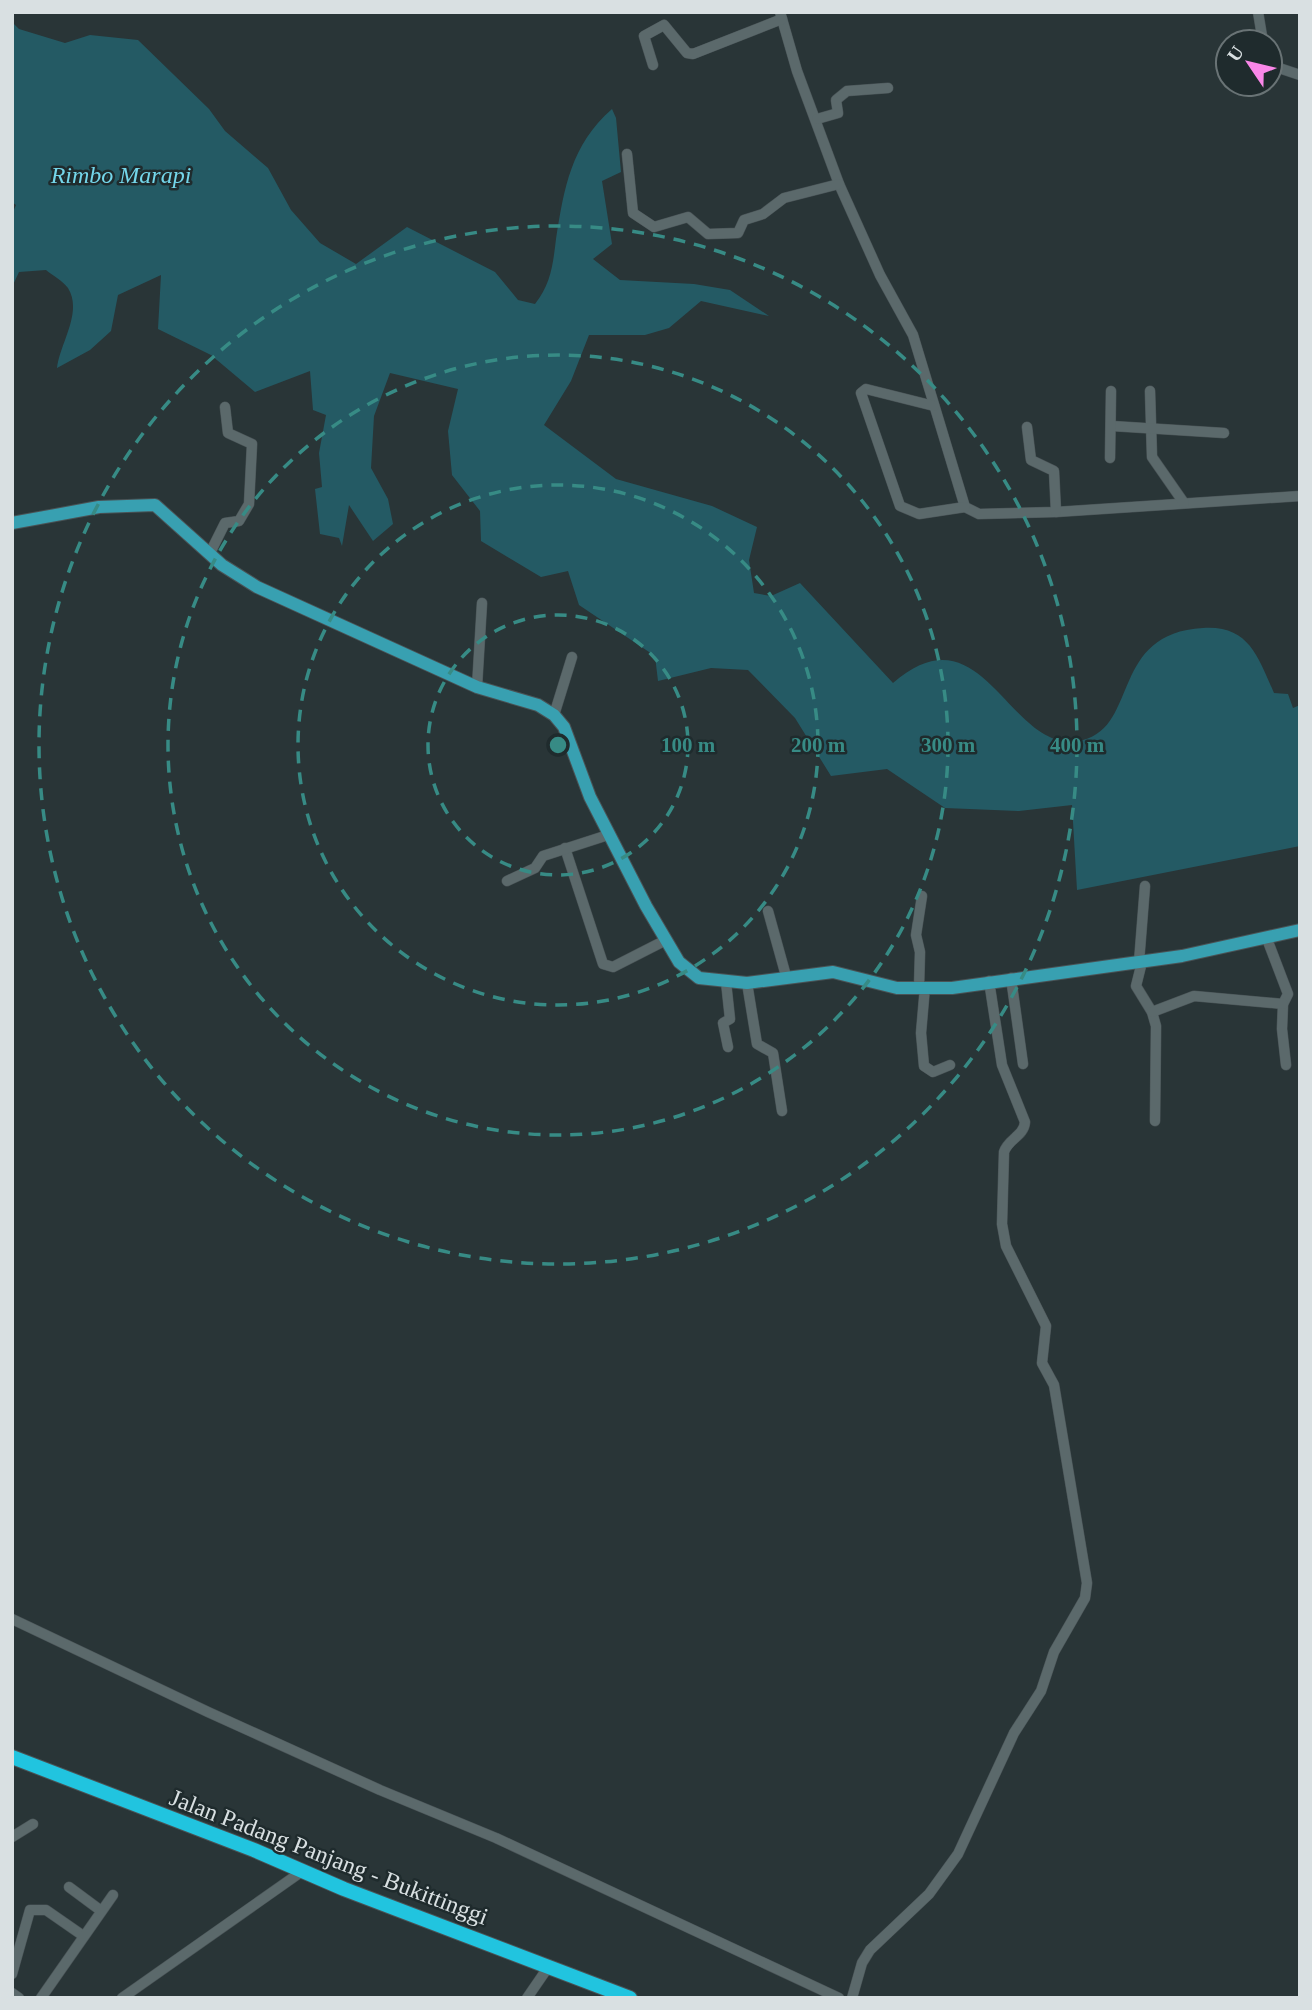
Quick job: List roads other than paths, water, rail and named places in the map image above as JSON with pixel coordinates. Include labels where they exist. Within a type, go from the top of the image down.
[{"type":"highway","name":"Jalan Padang Panjang - Bukittinggi","points":[[12,1757],[254,1850],[301,1872],[630,1998]]},
{"type":"main road","points":[[12,523],[99,507],[147,503],[162,509],[222,565],[257,587],[477,687],[538,705],[554,715],[565,727],[583,780],[608,835],[669,946],[693,976],[747,983],[833,972],[897,988],[952,988],[1141,962],[1268,939],[1300,930]]},
{"type":"street","points":[[653,65],[644,36],[664,25],[687,53],[693,54],[781,16],[797,71],[817,119],[838,184],[880,275],[913,335],[965,507]]},
{"type":"street","points":[[817,119],[838,113],[836,100],[845,92],[888,88]]},
{"type":"street","points":[[627,154],[632,211],[654,227],[688,217],[704,232],[738,233],[742,222],[763,214],[783,198],[838,184]]},
{"type":"street","points":[[933,406],[866,389],[861,393],[900,506],[919,514],[965,507],[979,514],[1056,512],[1300,496]]},
{"type":"street","points":[[1110,458],[1111,391]]},
{"type":"street","points":[[1150,391],[1152,457],[1184,503]]},
{"type":"street","points":[[210,553],[225,523],[239,521],[249,504],[252,444],[228,433],[225,407]]},
{"type":"street","points":[[1112,426],[1224,433]]},
{"type":"street","points":[[1027,427],[1031,460],[1051,468],[1056,474],[1056,512]]},
{"type":"street","points":[[477,687],[482,603]]},
{"type":"street","points":[[554,715],[572,657]]},
{"type":"street","points":[[508,881],[535,868],[539,858],[608,835]]},
{"type":"street","points":[[565,848],[603,964],[614,967],[669,946]]},
{"type":"street","points":[[1145,886],[1141,962],[1136,986],[1152,1012],[1156,1026],[1155,1121]]},
{"type":"street","points":[[922,896],[916,935],[920,952],[924,1066],[933,1072],[950,1065]]},
{"type":"street","points":[[768,911],[786,976]]},
{"type":"street","points":[[1268,939],[1287,990],[1287,1000],[1283,1003],[1282,1037],[1286,1065]]},
{"type":"street","points":[[1011,978],[1023,1064]]},
{"type":"street","points":[[852,1998],[862,1963],[870,1950],[929,1894],[958,1853],[1014,1733],[1041,1691],[1054,1652],[1085,1598],[1087,1583],[1054,1385],[1042,1363],[1046,1326],[1014,1265],[1004,1235],[1004,1152],[1006,1145],[1021,1132],[1025,1122],[1002,1065],[989,981]]},
{"type":"street","points":[[726,982],[730,1019],[723,1023],[728,1048]]},
{"type":"street","points":[[747,983],[757,1044],[773,1053],[782,1111]]},
{"type":"street","points":[[1152,1012],[1194,996],[1283,1003]]},
{"type":"street","points":[[12,1619],[208,1712],[496,1838],[839,1998]]},
{"type":"street","points":[[12,1837],[33,1824]]},
{"type":"street","points":[[129,1996],[301,1872]]},
{"type":"street","points":[[69,1887],[100,1910]]},
{"type":"street","points":[[41,1998],[82,1935],[113,1895]]},
{"type":"street","points":[[12,1974],[16,1948],[30,1910],[46,1910],[82,1935]]},
{"type":"street","points":[[527,1998],[549,1966]]},
{"type":"street","points":[[12,1993],[19,1998]]},
{"type":"park label","name":"Rimbo Marapi","points":[[121,175]]}]
